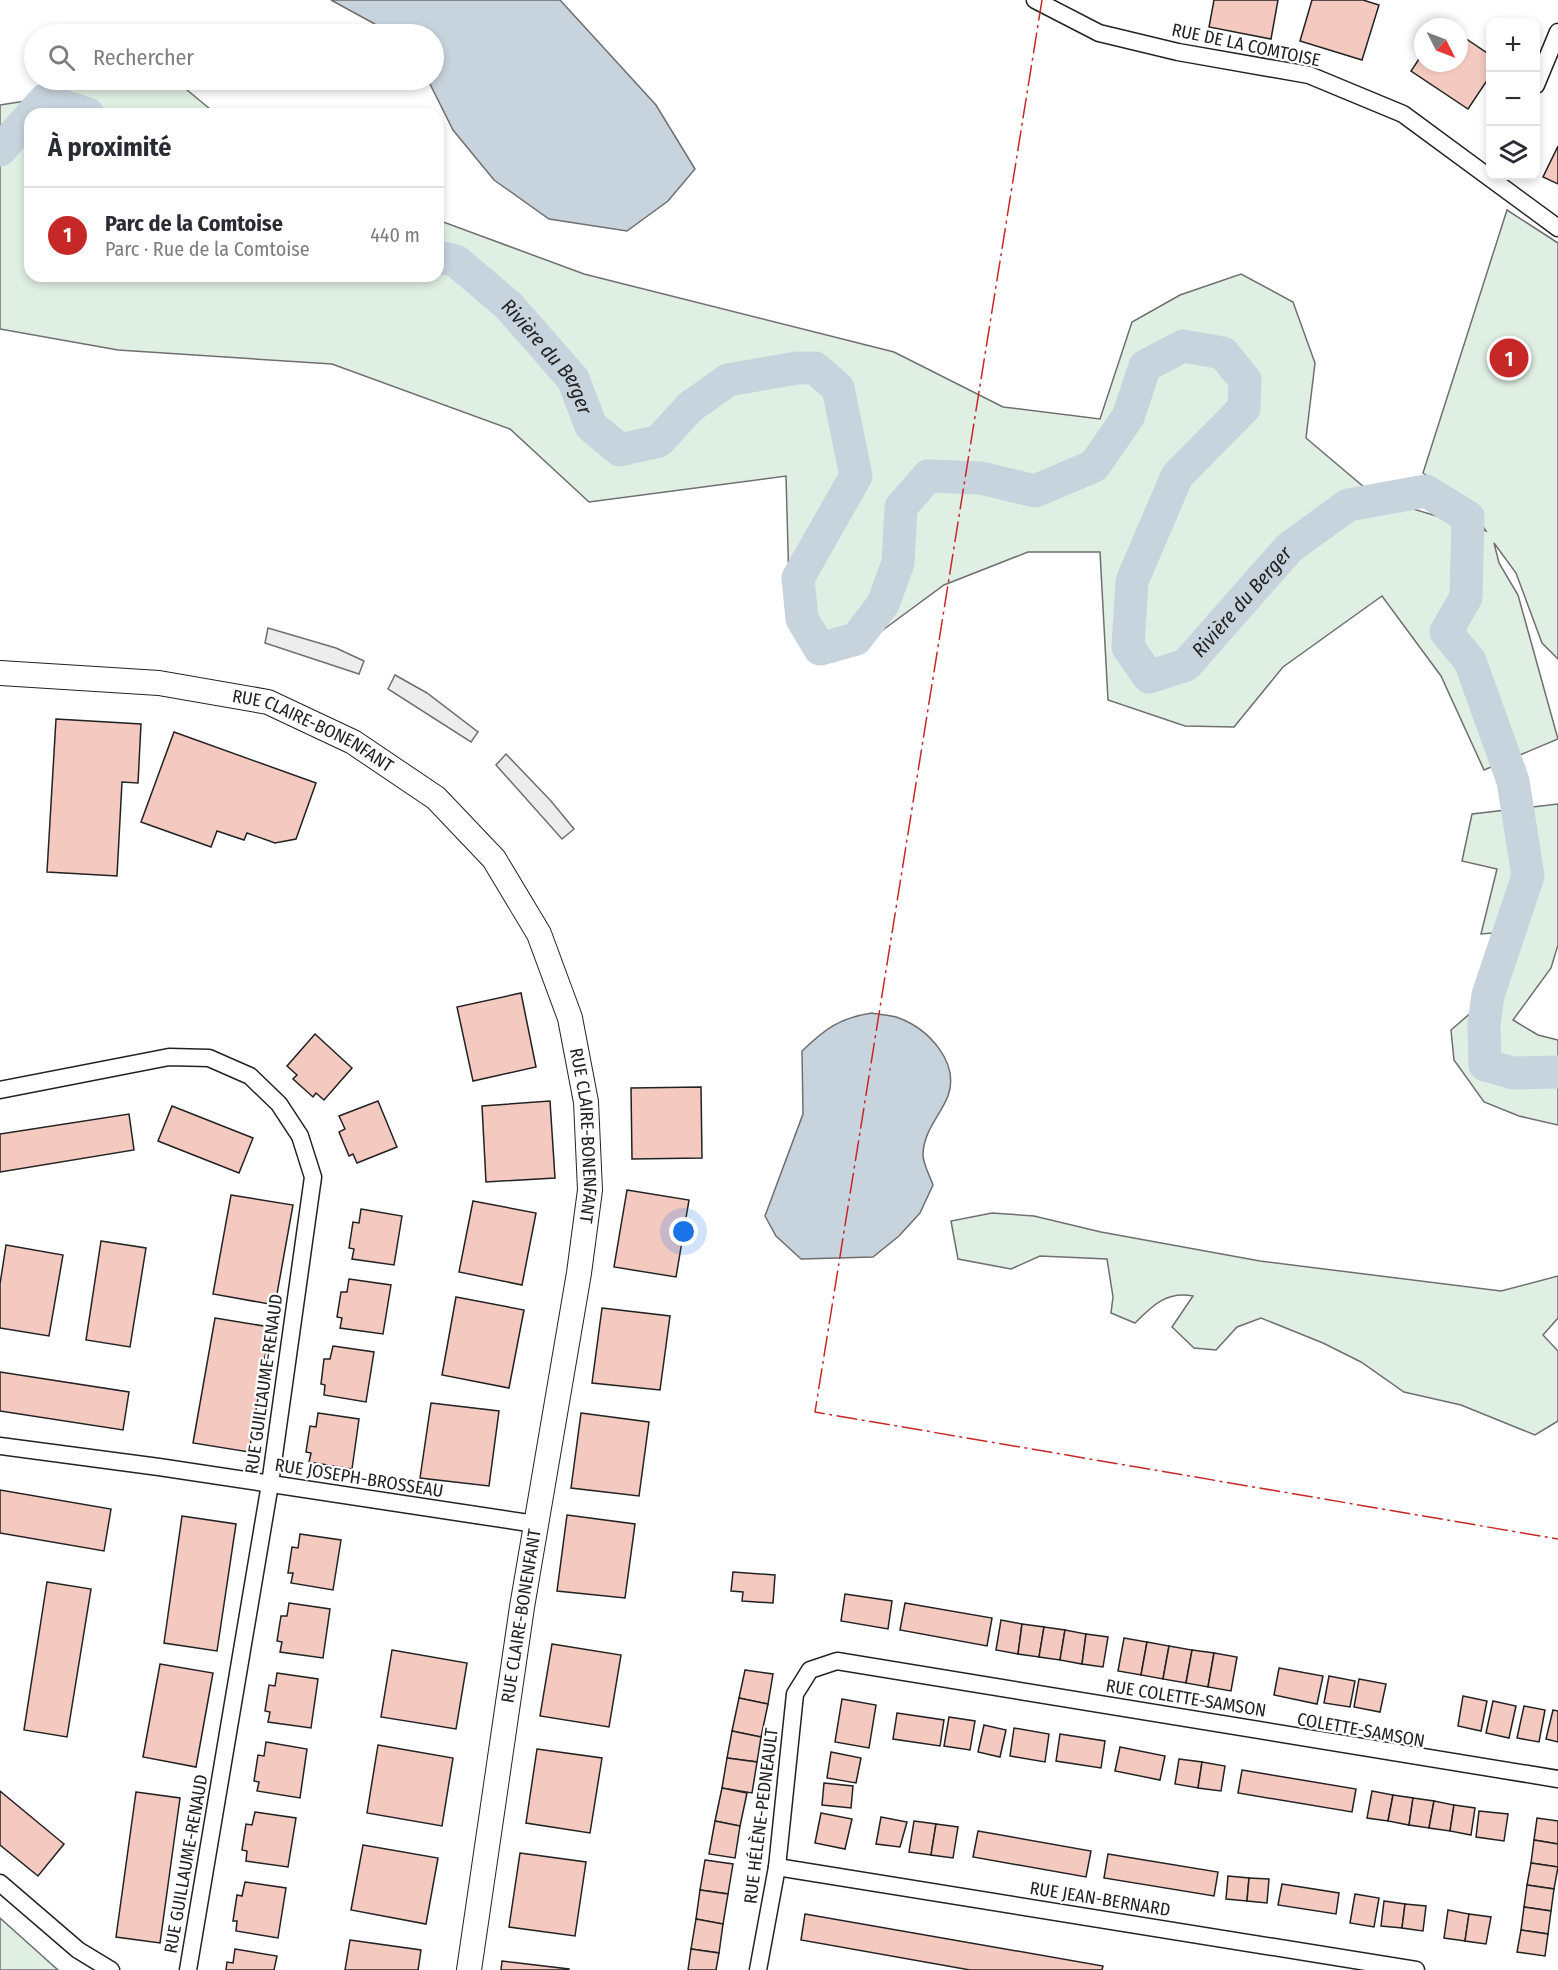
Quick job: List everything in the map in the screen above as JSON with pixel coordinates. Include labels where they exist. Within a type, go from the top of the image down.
[{"type":"street","name":"RUE DE LA COMTOISE","points":[[1035,0],[1099,33],[1178,52],[1310,75],[1403,114],[1486,167]]},
{"type":"street","points":[[1540,75],[1558,32]]},
{"type":"street","name":"RUE DE LA COMTOISE","points":[[1501,180],[1558,228]]},
{"type":"street","name":"RUE CLAIRE-BONENFANT","points":[[0,673],[159,684],[267,702],[353,742],[436,798],[494,859],[539,934],[570,1018],[586,1102],[590,1190],[579,1273],[535,1524],[469,1970]]},
{"type":"street","name":"RUE GUILLAUME-RENAUD","points":[[0,1090],[169,1057],[209,1058],[250,1076],[279,1104],[300,1136],[313,1177],[270,1484],[188,1970]]},
{"type":"street","name":"RUE JOSEPH-BROSSEAU","points":[[0,1446],[535,1524]]},
{"type":"street","name":"RUE COLETTE-SAMSON","points":[[810,1670],[837,1661],[1558,1781]]},
{"type":"street","name":"RUE HÉLÈNE-PEDNEAULT","points":[[758,1970],[777,1867],[795,1694],[810,1670]]},
{"type":"street","name":"RUE JEAN-BERNARD","points":[[777,1867],[1416,1970]]},
{"type":"street","points":[[0,1883],[78,1950],[111,1970]]},
{"type":"green space","points":[[47,90],[187,90],[209,108],[24,108],[24,282],[444,282],[444,222],[584,274],[894,352],[1003,407],[1100,419],[1132,322],[1180,295],[1241,274],[1293,302],[1315,363],[1306,438],[1377,498],[1486,531],[1467,503],[1423,473],[1507,210],[1558,243],[1558,659],[1542,643],[1516,573],[1494,543],[1499,563],[1518,595],[1558,739],[1484,770],[1441,676],[1382,596],[1283,667],[1234,727],[1185,726],[1108,700],[1100,552],[1028,552],[944,585],[853,652],[790,623],[786,476],[589,502],[510,429],[332,364],[118,350],[0,329],[0,105],[38,99]]},
{"type":"green space","points":[[1558,804],[1558,945],[1551,968],[1513,1020],[1538,1035],[1558,1040],[1558,1125],[1519,1116],[1484,1102],[1454,1060],[1451,1030],[1473,1011],[1493,933],[1481,934],[1497,869],[1462,861],[1472,814]]},
{"type":"green space","points":[[992,1213],[1034,1216],[1101,1232],[1260,1261],[1501,1291],[1558,1276],[1558,1318],[1543,1335],[1558,1351],[1558,1421],[1535,1435],[1461,1405],[1404,1392],[1361,1362],[1323,1343],[1261,1318],[1237,1327],[1216,1350],[1194,1348],[1172,1327],[1193,1296],[1176,1296],[1161,1301],[1135,1323],[1111,1313],[1113,1297],[1107,1259],[1040,1256],[1011,1269],[958,1259],[951,1221]]},
{"type":"green space","points":[[0,1918],[58,1970],[0,1970]]},
{"type":"shaded area","points":[[331,0],[560,0],[656,105],[695,169],[668,201],[627,231],[549,219],[494,180],[453,130],[433,90],[444,90],[444,24],[373,23]]},
{"type":"shaded area","points":[[268,628],[336,648],[364,661],[359,674],[265,643]]},
{"type":"shaded area","points":[[395,675],[427,693],[478,732],[471,742],[388,689]]},
{"type":"shaded area","points":[[506,754],[574,829],[562,839],[496,765]]},
{"type":"shaded area","points":[[872,1013],[896,1017],[910,1023],[921,1030],[939,1048],[945,1059],[951,1083],[945,1103],[929,1131],[923,1155],[933,1185],[920,1213],[899,1236],[873,1257],[801,1259],[776,1236],[765,1216],[803,1114],[802,1051],[818,1036],[841,1021]]},
{"type":"building","points":[[1214,0],[1278,0],[1271,39],[1209,27]]},
{"type":"building","points":[[1312,0],[1363,0],[1379,5],[1362,60],[1300,41]]},
{"type":"building","points":[[1468,40],[1486,52],[1486,82],[1468,109],[1411,71],[1414,66],[1414,72],[1468,72]]},
{"type":"building","points":[[1558,146],[1558,184],[1543,177]]},
{"type":"building","points":[[56,719],[141,724],[138,783],[122,782],[117,876],[47,872]]},
{"type":"building","points":[[174,732],[316,783],[296,839],[275,843],[247,833],[244,840],[217,831],[211,847],[141,822]]},
{"type":"building","points":[[521,993],[536,1067],[473,1081],[457,1007]]},
{"type":"building","points":[[315,1034],[352,1068],[324,1100],[316,1093],[313,1097],[293,1079],[297,1075],[287,1066]]},
{"type":"building","points":[[701,1087],[702,1158],[632,1159],[631,1088]]},
{"type":"building","points":[[378,1101],[397,1147],[357,1163],[353,1154],[349,1156],[339,1132],[345,1129],[339,1116]]},
{"type":"building","points":[[550,1101],[555,1178],[486,1182],[482,1106]]},
{"type":"building","points":[[172,1106],[253,1138],[239,1173],[158,1141]]},
{"type":"building","points":[[129,1114],[134,1150],[0,1172],[0,1134]]},
{"type":"building","points":[[627,1190],[689,1200],[676,1277],[614,1267]]},
{"type":"building","points":[[231,1195],[293,1205],[275,1305],[213,1294]]},
{"type":"building","points":[[473,1201],[536,1213],[522,1285],[459,1272]]},
{"type":"building","points":[[361,1209],[402,1216],[394,1265],[352,1259],[354,1249],[349,1248],[353,1222],[359,1223]]},
{"type":"building","points":[[101,1241],[146,1248],[130,1347],[86,1340]]},
{"type":"building","points":[[6,1245],[63,1255],[49,1336],[0,1328],[0,1284]]},
{"type":"building","points":[[349,1279],[391,1285],[383,1334],[340,1328],[342,1318],[337,1317],[341,1292],[347,1292]]},
{"type":"building","points":[[456,1297],[524,1310],[509,1388],[442,1375]]},
{"type":"building","points":[[602,1308],[670,1316],[660,1390],[592,1383]]},
{"type":"building","points":[[215,1318],[270,1327],[249,1452],[193,1443]]},
{"type":"building","points":[[333,1346],[374,1352],[366,1402],[324,1395],[325,1385],[321,1384],[324,1359],[330,1359]]},
{"type":"building","points":[[0,1372],[129,1392],[123,1430],[0,1411]]},
{"type":"building","points":[[431,1403],[499,1411],[489,1486],[420,1478]]},
{"type":"building","points":[[318,1413],[359,1419],[352,1469],[309,1462],[311,1453],[306,1452],[310,1426],[316,1427]]},
{"type":"building","points":[[581,1413],[649,1422],[639,1496],[571,1488]]},
{"type":"building","points":[[0,1490],[111,1509],[104,1551],[0,1533]]},
{"type":"building","points":[[567,1515],[635,1524],[625,1598],[557,1591]]},
{"type":"building","points":[[182,1516],[236,1524],[217,1651],[164,1643]]},
{"type":"building","points":[[300,1534],[341,1540],[333,1590],[291,1583],[293,1573],[288,1573],[292,1547],[298,1548]]},
{"type":"building","points":[[733,1572],[775,1575],[773,1603],[742,1601],[743,1592],[731,1591]]},
{"type":"building","points":[[47,1582],[91,1589],[67,1737],[24,1730]]},
{"type":"building","points":[[845,1594],[892,1601],[888,1629],[841,1621]]},
{"type":"building","points":[[289,1603],[330,1609],[323,1658],[280,1652],[282,1642],[277,1641],[281,1616],[287,1616]]},
{"type":"building","points":[[905,1603],[992,1618],[987,1646],[900,1630]]},
{"type":"building","points":[[1001,1620],[1022,1624],[1018,1654],[996,1650]]},
{"type":"building","points":[[1022,1624],[1044,1627],[1039,1657],[1018,1654]]},
{"type":"building","points":[[1044,1627],[1065,1630],[1060,1660],[1039,1657]]},
{"type":"building","points":[[1065,1630],[1086,1634],[1082,1664],[1060,1660]]},
{"type":"building","points":[[1086,1634],[1108,1637],[1103,1667],[1082,1664]]},
{"type":"building","points":[[1124,1638],[1147,1642],[1141,1675],[1118,1671]]},
{"type":"building","points":[[1147,1642],[1169,1646],[1163,1679],[1141,1675]]},
{"type":"building","points":[[552,1644],[621,1655],[609,1727],[540,1716]]},
{"type":"building","points":[[1169,1646],[1192,1650],[1186,1683],[1163,1679]]},
{"type":"building","points":[[392,1650],[467,1663],[456,1729],[381,1717]]},
{"type":"building","points":[[1192,1650],[1214,1653],[1208,1687],[1186,1683]]},
{"type":"building","points":[[1214,1653],[1237,1657],[1231,1691],[1208,1687]]},
{"type":"building","points":[[160,1664],[213,1673],[196,1767],[143,1757]]},
{"type":"building","points":[[1279,1668],[1323,1676],[1317,1704],[1274,1695]]},
{"type":"building","points":[[745,1670],[773,1674],[768,1704],[739,1698]]},
{"type":"building","points":[[277,1673],[318,1679],[311,1728],[268,1722],[270,1712],[265,1711],[269,1685],[275,1686]]},
{"type":"building","points":[[1329,1676],[1355,1681],[1350,1707],[1324,1703]]},
{"type":"building","points":[[1359,1679],[1386,1684],[1380,1712],[1354,1707]]},
{"type":"building","points":[[1463,1696],[1487,1701],[1481,1731],[1458,1726]]},
{"type":"building","points":[[739,1698],[768,1704],[761,1737],[732,1731]]},
{"type":"building","points":[[842,1699],[876,1705],[869,1748],[835,1742]]},
{"type":"building","points":[[1493,1701],[1516,1706],[1509,1738],[1486,1733]]},
{"type":"building","points":[[1524,1706],[1545,1710],[1539,1742],[1517,1738]]},
{"type":"building","points":[[1553,1710],[1558,1711],[1558,1742],[1546,1739]]},
{"type":"building","points":[[897,1713],[944,1720],[940,1746],[893,1739]]},
{"type":"building","points":[[949,1717],[975,1721],[970,1750],[944,1746]]},
{"type":"building","points":[[984,1725],[1006,1730],[1000,1757],[978,1752]]},
{"type":"building","points":[[1014,1728],[1049,1734],[1045,1762],[1010,1756]]},
{"type":"building","points":[[732,1731],[761,1737],[757,1762],[727,1758]]},
{"type":"building","points":[[1060,1734],[1105,1741],[1101,1768],[1056,1761]]},
{"type":"building","points":[[266,1742],[307,1749],[300,1798],[257,1791],[259,1782],[254,1781],[258,1755],[264,1756]]},
{"type":"building","points":[[378,1745],[453,1758],[442,1826],[367,1813]]},
{"type":"building","points":[[1120,1747],[1165,1756],[1160,1780],[1115,1771]]},
{"type":"building","points":[[537,1749],[602,1758],[590,1833],[526,1823]]},
{"type":"building","points":[[831,1752],[861,1758],[856,1783],[827,1778]]},
{"type":"building","points":[[727,1758],[757,1762],[752,1793],[722,1788]]},
{"type":"building","points":[[1179,1759],[1202,1762],[1198,1788],[1175,1784]]},
{"type":"building","points":[[1202,1762],[1225,1766],[1221,1791],[1198,1788]]},
{"type":"building","points":[[1242,1770],[1356,1789],[1352,1812],[1238,1793]]},
{"type":"building","points":[[824,1783],[853,1786],[851,1808],[822,1805]]},
{"type":"building","points":[[722,1788],[747,1793],[740,1826],[715,1821]]},
{"type":"building","points":[[0,1791],[64,1844],[38,1876],[0,1845]]},
{"type":"building","points":[[1372,1791],[1393,1795],[1388,1821],[1367,1818]]},
{"type":"building","points":[[136,1792],[180,1798],[160,1943],[116,1937]]},
{"type":"building","points":[[1393,1795],[1413,1798],[1409,1825],[1388,1821]]},
{"type":"building","points":[[1413,1798],[1434,1801],[1429,1828],[1409,1825]]},
{"type":"building","points":[[1434,1801],[1454,1805],[1450,1831],[1429,1828]]},
{"type":"building","points":[[1454,1805],[1475,1808],[1471,1835],[1450,1831]]},
{"type":"building","points":[[1479,1811],[1508,1814],[1504,1841],[1476,1837]]},
{"type":"building","points":[[255,1812],[296,1818],[288,1867],[246,1861],[247,1851],[242,1850],[246,1824],[252,1825]]},
{"type":"building","points":[[821,1813],[852,1819],[845,1849],[815,1843]]},
{"type":"building","points":[[881,1817],[907,1822],[900,1847],[876,1844]]},
{"type":"building","points":[[1537,1818],[1558,1821],[1558,1844],[1534,1840]]},
{"type":"building","points":[[715,1821],[740,1826],[735,1858],[709,1854]]},
{"type":"building","points":[[914,1821],[936,1824],[931,1855],[909,1852]]},
{"type":"building","points":[[936,1824],[958,1827],[953,1858],[931,1855]]},
{"type":"building","points":[[978,1831],[1091,1851],[1086,1877],[973,1857]]},
{"type":"building","points":[[1534,1840],[1558,1844],[1558,1867],[1531,1863]]},
{"type":"building","points":[[363,1845],[438,1858],[426,1924],[351,1910]]},
{"type":"building","points":[[520,1853],[586,1862],[575,1936],[509,1927]]},
{"type":"building","points":[[1108,1854],[1218,1872],[1214,1896],[1104,1878]]},
{"type":"building","points":[[705,1860],[733,1864],[728,1894],[700,1890]]},
{"type":"building","points":[[1531,1863],[1558,1867],[1554,1889],[1527,1885]]},
{"type":"building","points":[[1228,1876],[1249,1878],[1247,1901],[1226,1899]]},
{"type":"building","points":[[1249,1878],[1269,1879],[1267,1903],[1247,1901]]},
{"type":"building","points":[[245,1882],[286,1888],[278,1938],[236,1931],[237,1921],[233,1921],[237,1895],[242,1896]]},
{"type":"building","points":[[1282,1884],[1339,1893],[1336,1914],[1278,1905]]},
{"type":"building","points":[[1527,1885],[1554,1889],[1551,1911],[1524,1907]]},
{"type":"building","points":[[700,1890],[728,1894],[723,1924],[696,1919]]},
{"type":"building","points":[[1355,1894],[1379,1898],[1374,1927],[1350,1923]]},
{"type":"building","points":[[1384,1901],[1405,1904],[1402,1928],[1381,1926]]},
{"type":"building","points":[[1405,1904],[1426,1906],[1423,1931],[1402,1928]]},
{"type":"building","points":[[1524,1907],[1551,1911],[1548,1934],[1521,1930]]},
{"type":"building","points":[[1448,1910],[1469,1914],[1465,1941],[1444,1938]]},
{"type":"building","points":[[805,1914],[1103,1966],[1102,1970],[970,1970],[801,1940]]},
{"type":"building","points":[[1469,1914],[1491,1917],[1486,1944],[1465,1941]]},
{"type":"building","points":[[696,1919],[723,1924],[719,1953],[691,1949]]},
{"type":"building","points":[[1521,1930],[1548,1934],[1545,1956],[1517,1952]]},
{"type":"building","points":[[350,1940],[421,1950],[418,1970],[345,1970]]},
{"type":"building","points":[[235,1949],[277,1956],[274,1970],[226,1970],[227,1962],[233,1963]]},
{"type":"building","points":[[691,1949],[719,1953],[716,1970],[688,1970]]},
{"type":"building","points":[[502,1961],[569,1969],[569,1970],[501,1970]]},
{"type":"waterway","name":"Rivière du Berger","points":[[38,108],[45,100],[70,108]]},
{"type":"waterway","name":"Rivière du Berger","points":[[0,150],[24,124]]},
{"type":"waterway","name":"Rivière du Berger","points":[[444,258],[456,261],[509,306],[573,379],[591,426],[620,450],[659,441],[690,407],[728,380],[797,368],[815,368],[838,388],[856,476],[798,578],[802,619],[820,649],[856,639],[883,604],[898,563],[901,507],[928,476],[981,478],[1035,491],[1094,466],[1128,417],[1145,366],[1183,346],[1223,353],[1245,380],[1244,408],[1177,476],[1132,581],[1128,647],[1149,677],[1186,665],[1289,548],[1348,505],[1426,491],[1468,517],[1466,597],[1446,632],[1470,661],[1513,781],[1528,876],[1488,995],[1484,1025],[1485,1065],[1513,1073],[1558,1072]]},
{"type":"power","points":[[1042,0],[815,1412],[1558,1539]]},
{"type":"place","name":"Parc de la Comtoise","points":[[1509,358]]}]
